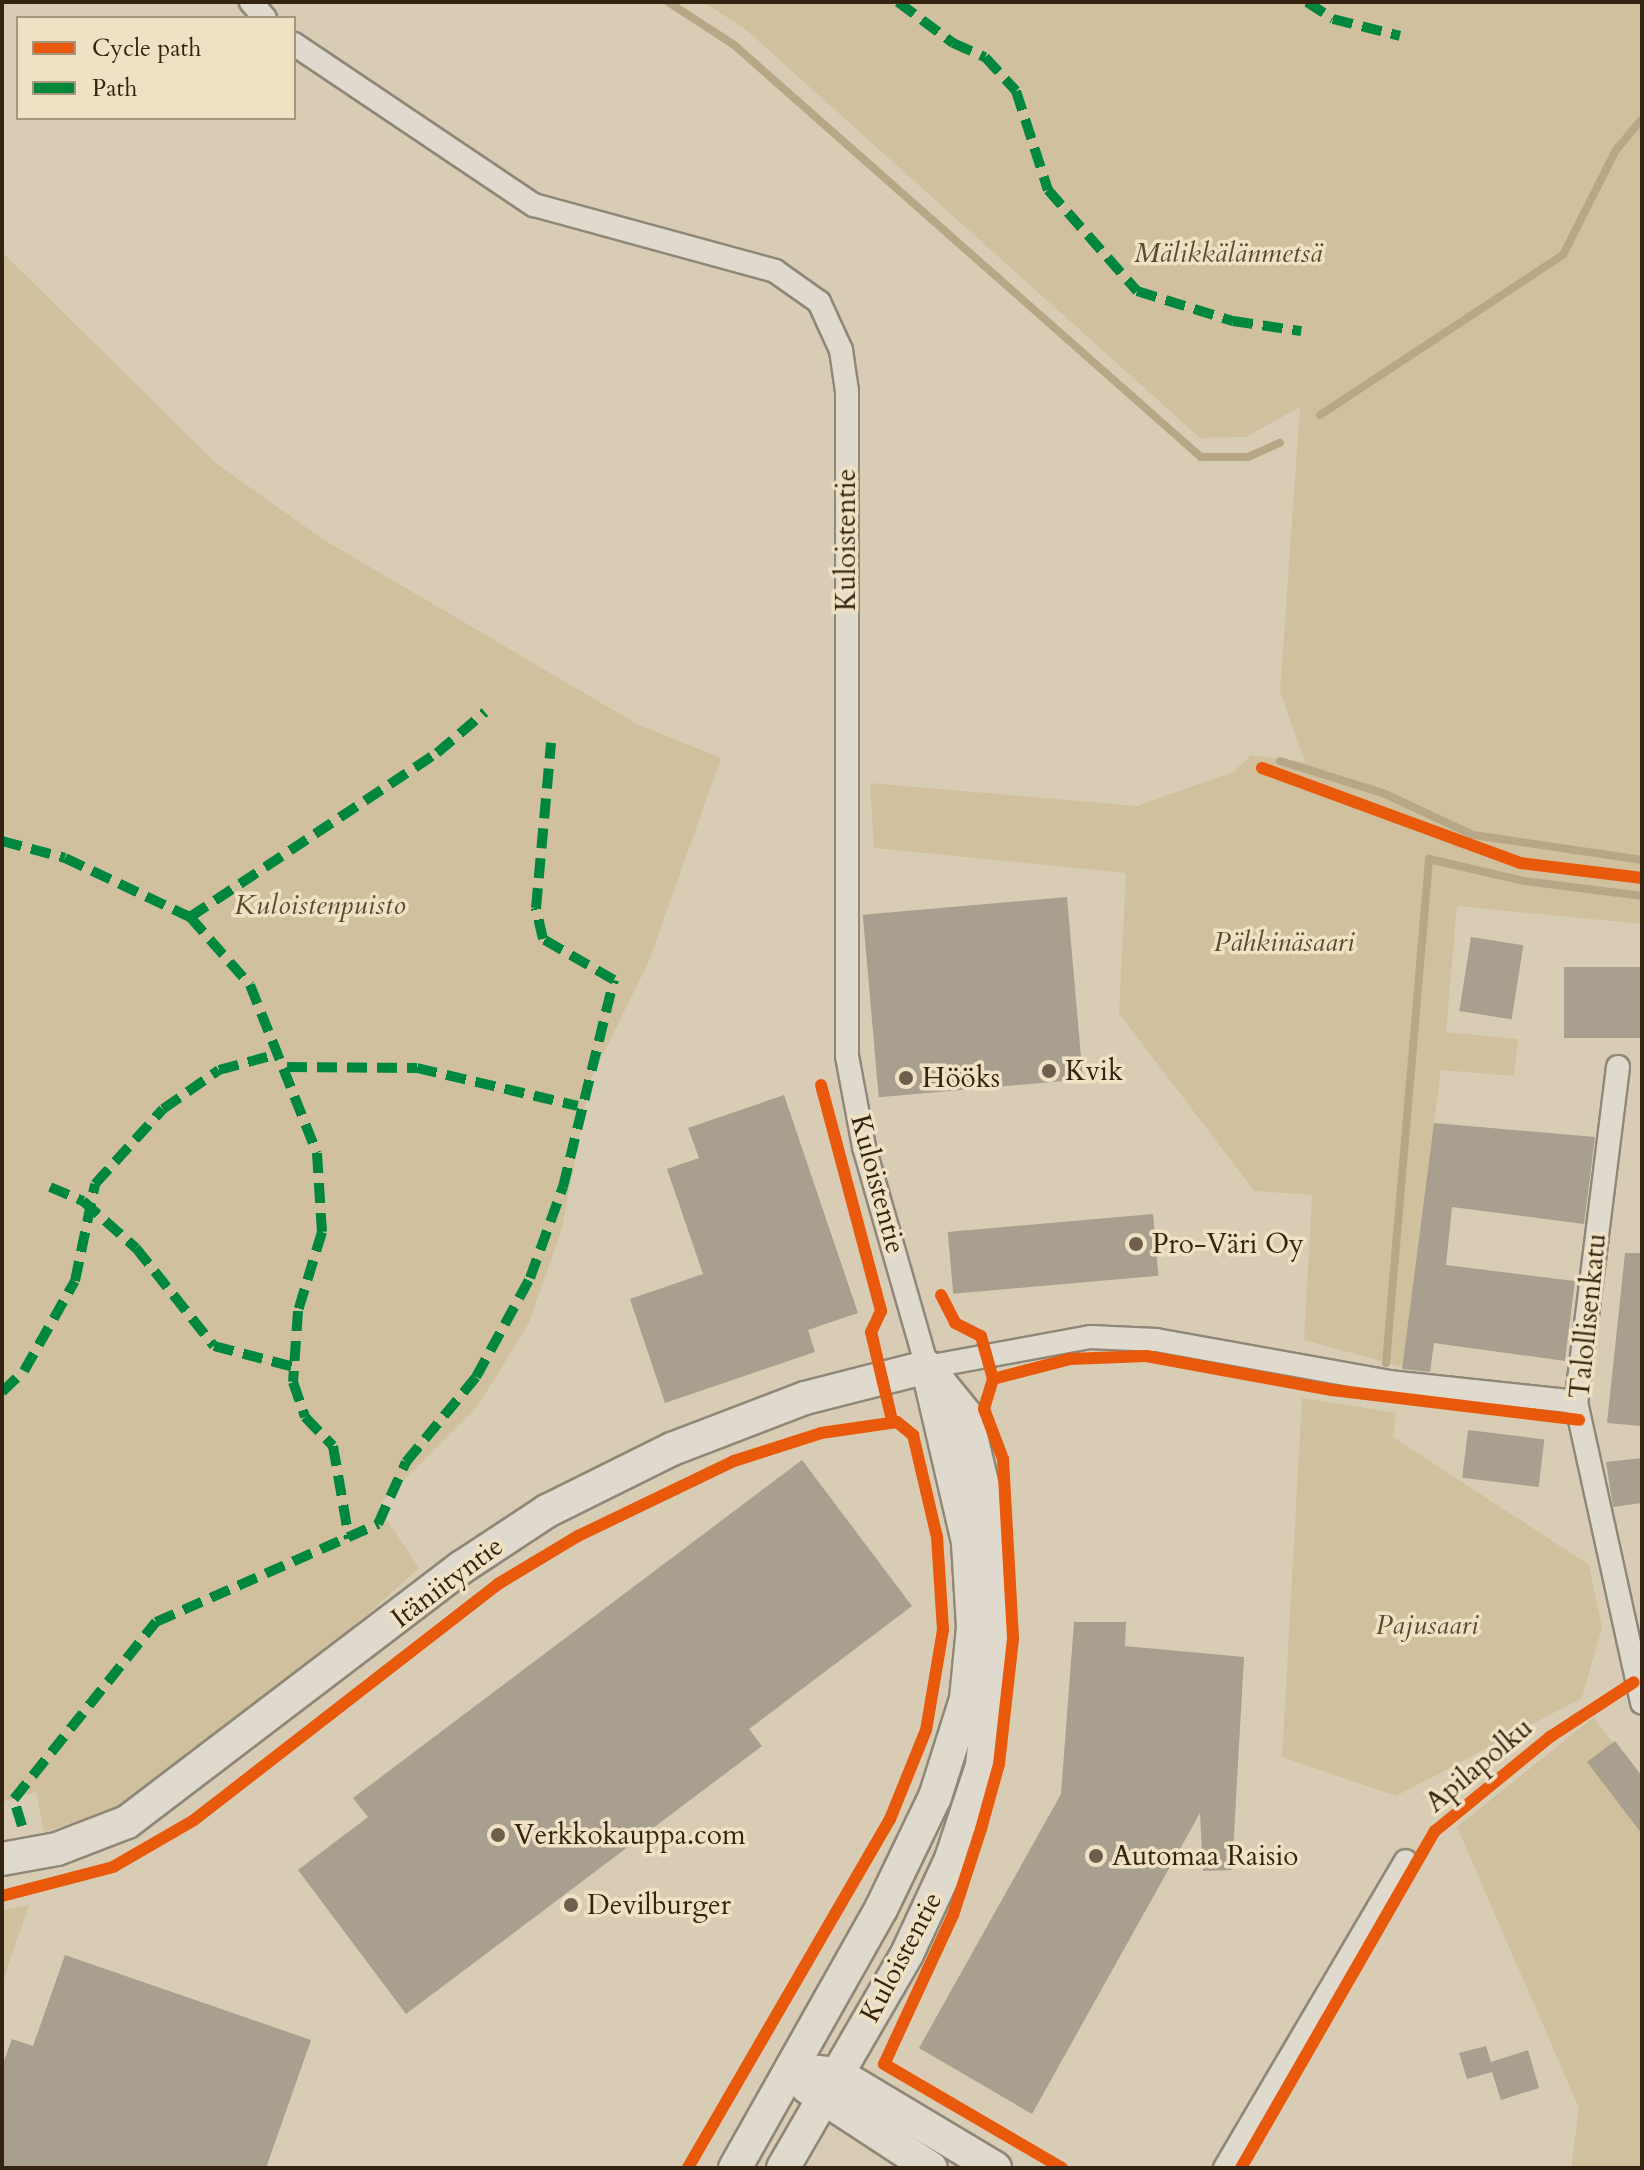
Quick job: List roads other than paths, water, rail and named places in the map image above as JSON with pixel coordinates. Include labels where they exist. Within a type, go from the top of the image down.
[{"type":"street","name":"Kuloistentie","points":[[296,45],[534,205],[775,271],[819,302],[841,350],[847,391],[847,1056],[864,1147],[927,1367],[970,1567],[966,1699],[935,1797],[735,2168]]},
{"type":"street","name":"Talollisenkatu","points":[[1618,1067],[1576,1402],[1642,1703]]},
{"type":"street","points":[[927,1367],[1090,1337],[1156,1340],[1390,1382],[1576,1402]]},
{"type":"street","name":"Kuloistentie","points":[[783,2168],[838,2074],[951,1859],[982,1766],[993,1700],[994,1582],[980,1464],[966,1415],[927,1367]]},
{"type":"street","name":"Itäniityntie","points":[[2,1859],[96,1838],[139,1815],[462,1567],[547,1511],[672,1449],[790,1404],[927,1367]]},
{"type":"street","points":[[1225,2168],[1406,1861]]},
{"type":"street","points":[[791,2069],[838,2074],[995,2168]]},
{"type":"street","points":[[791,2069],[821,2103],[931,2168]]},
{"type":"waterway","points":[[668,2],[733,44],[1201,457],[1248,457],[1280,443]]},
{"type":"waterway","points":[[1320,415],[1563,255],[1616,150],[1642,119]]},
{"type":"waterway","points":[[1280,761],[1383,793],[1473,835],[1642,860]]},
{"type":"waterway","points":[[1386,1363],[1429,859],[1524,881],[1642,896]]},
{"type":"place","name":"Kvik","points":[[1049,1071]]},
{"type":"place","name":"Hööks","points":[[906,1078]]},
{"type":"place","name":"Pro-Väri Oy","points":[[1136,1244]]},
{"type":"place","name":"Verkkokauppa.com","points":[[498,1835]]},
{"type":"place","name":"Automaa Raisio","points":[[1096,1856]]},
{"type":"place","name":"Devilburger","points":[[571,1905]]},
{"type":"park label","name":"Mälikkälänmetsä","points":[[1228,253]]},
{"type":"park label","name":"Kuloistenpuisto","points":[[320,905]]},
{"type":"park label","name":"Pähkinäsaari","points":[[1284,942]]},
{"type":"park label","name":"Pajusaari","points":[[1427,1625]]}]
